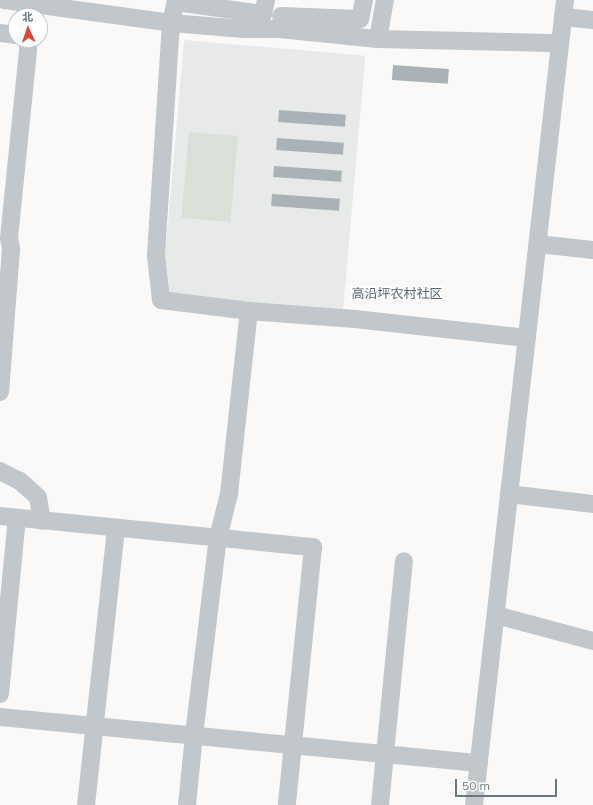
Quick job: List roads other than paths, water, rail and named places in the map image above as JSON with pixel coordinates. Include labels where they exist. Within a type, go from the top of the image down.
[{"type":"street","points":[[4,0],[34,7],[171,23],[244,29],[281,15],[360,19],[364,0]]},
{"type":"street","points":[[266,0],[263,14],[176,1],[171,23],[156,256],[161,300],[250,311],[354,319],[527,338]]},
{"type":"street","points":[[378,39],[385,0]]},
{"type":"street","points":[[474,805],[564,8],[593,20]]},
{"type":"street","points":[[281,15],[378,39],[560,43]]},
{"type":"street","points":[[0,392],[11,248],[5,238],[28,48]]},
{"type":"street","points":[[538,244],[593,250]]},
{"type":"street","points":[[187,805],[218,538],[229,494],[250,311]]},
{"type":"street","points":[[0,471],[20,481],[38,497],[42,520]]},
{"type":"street","points":[[510,494],[593,504]]},
{"type":"street","points":[[0,694],[8,517],[313,547],[286,805]]},
{"type":"street","points":[[86,805],[116,528]]},
{"type":"street","points":[[380,805],[404,561]]},
{"type":"street","points":[[496,615],[593,641]]},
{"type":"street","points":[[0,717],[479,763]]},
{"type":"district","name":"高沿坪农村社区","points":[[397,293]]}]
